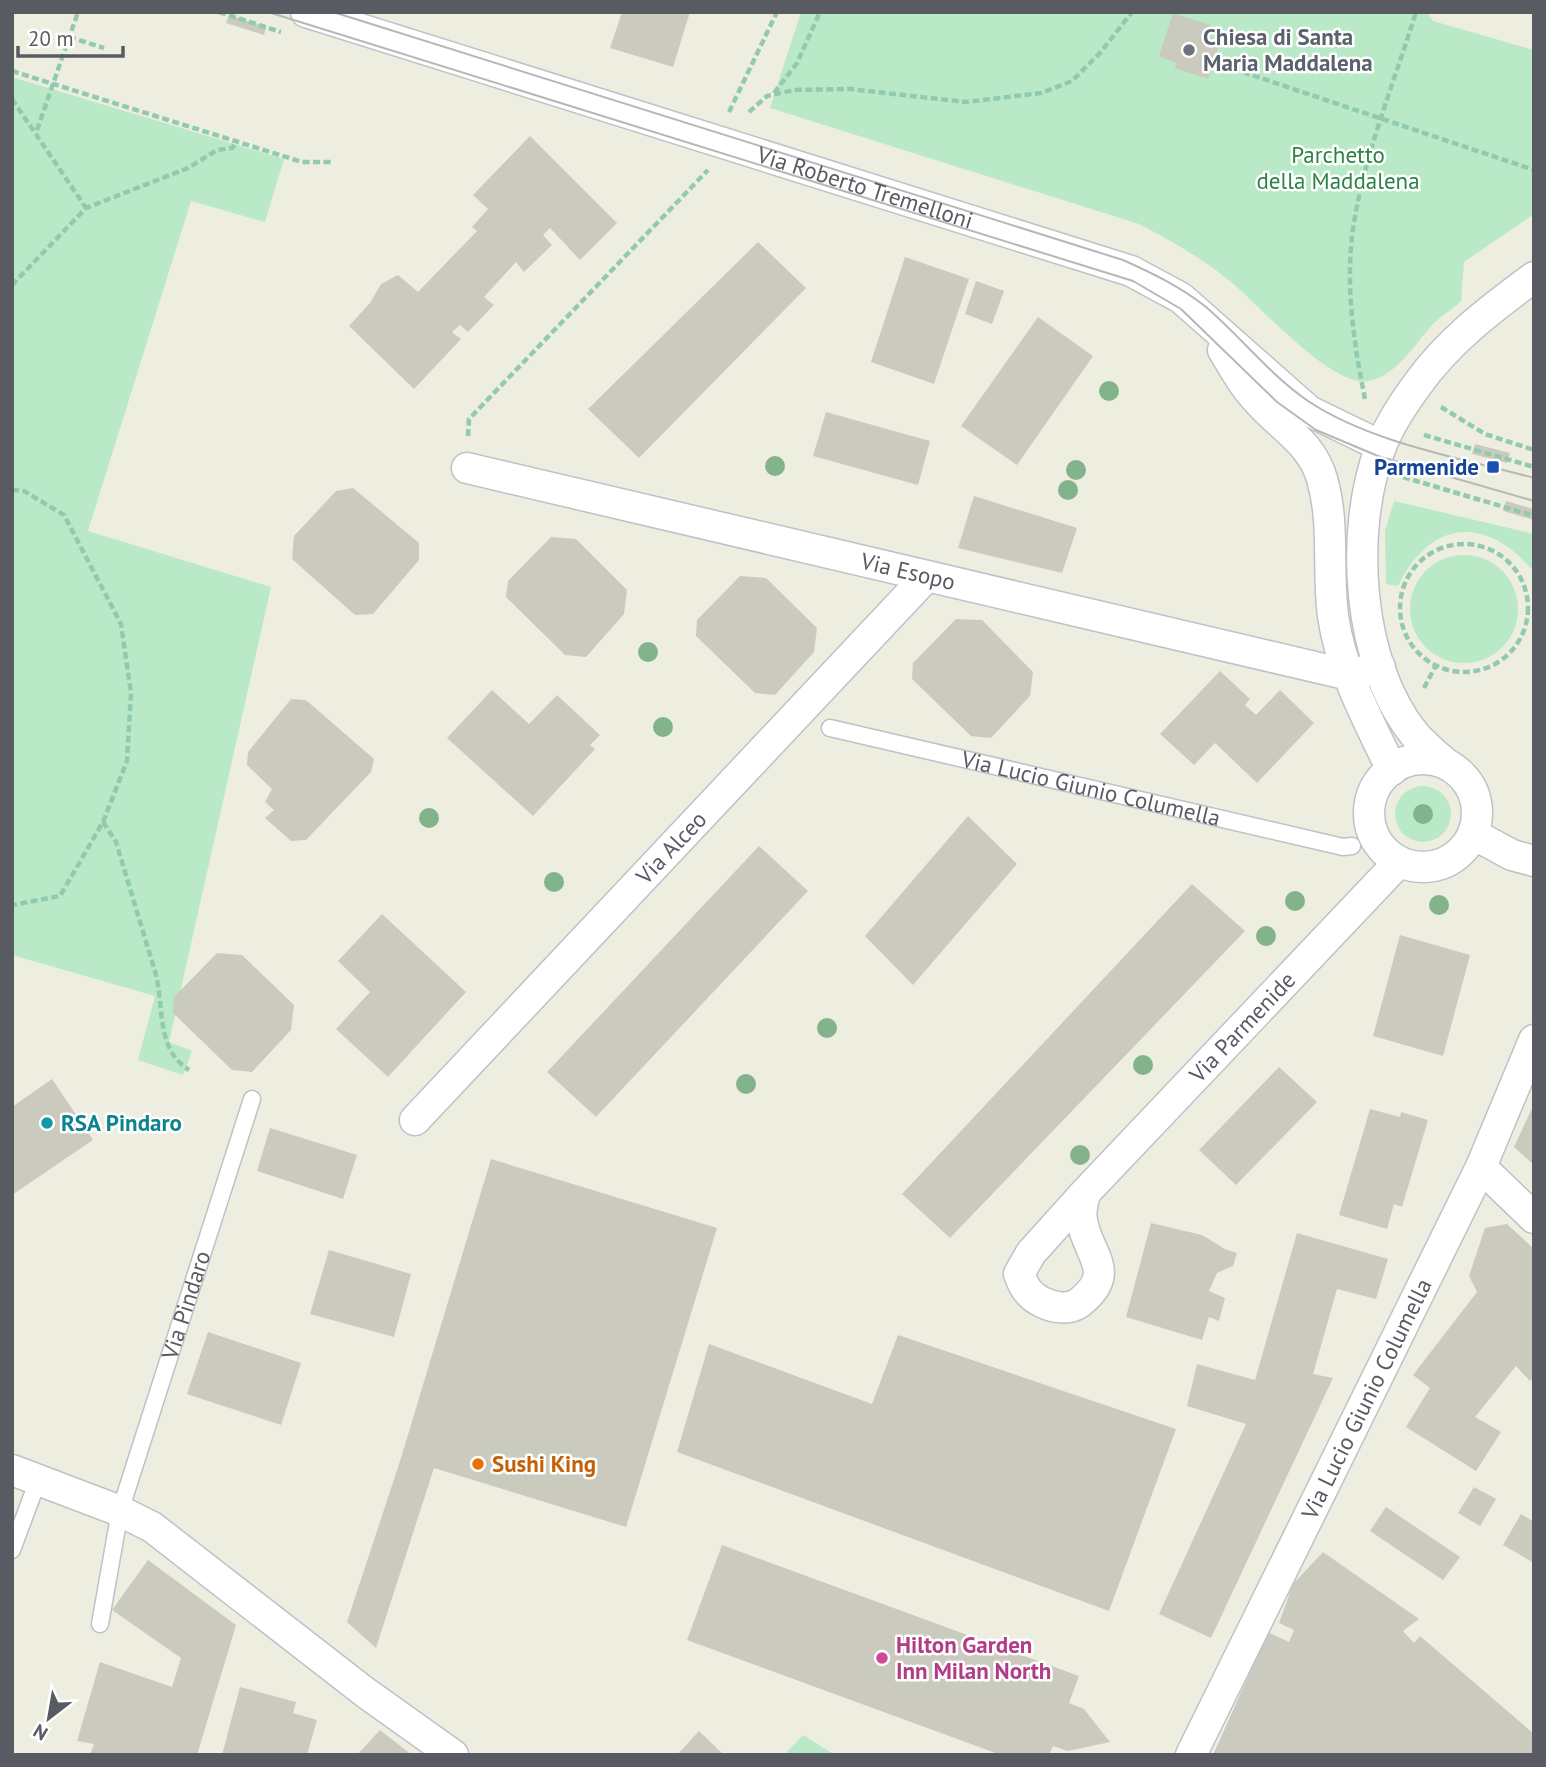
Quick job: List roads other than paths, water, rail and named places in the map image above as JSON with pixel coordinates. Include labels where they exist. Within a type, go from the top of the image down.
[{"type":"street","name":"Via Roberto Tremelloni","points":[[306,12],[1142,275],[1181,298],[1289,396],[1318,416],[1381,446]]},
{"type":"street","points":[[1446,764],[1412,761],[1392,770],[1374,791],[1370,818],[1382,848],[1399,862],[1424,867],[1443,863],[1460,853],[1473,834],[1478,811],[1473,791],[1461,775],[1410,728],[1380,667],[1367,617],[1362,554],[1365,512],[1381,446],[1412,392],[1466,331],[1534,277]]},
{"type":"street","points":[[1181,298],[1209,330],[1252,395],[1305,445],[1323,480],[1328,505],[1329,570],[1334,619],[1349,675],[1392,770]]},
{"type":"street","name":"Via Esopo","points":[[467,468],[1349,675]]},
{"type":"street","name":"Via Alceo","points":[[415,1119],[927,576]]},
{"type":"street","points":[[1349,675],[1380,667]]},
{"type":"street","points":[[1473,834],[1512,855],[1534,861]]},
{"type":"street","name":"Via Parmenide","points":[[1085,1193],[1399,862]]},
{"type":"street","name":"Via Lucio Giunio Columella","points":[[1191,1755],[1481,1167],[1534,1040]]},
{"type":"street","points":[[1481,1167],[1534,1217]]},
{"type":"street","points":[[25,1475],[120,1511],[163,1535],[319,1658],[453,1755]]},
{"type":"lane","name":"Via Lucio Giunio Columella","points":[[830,728],[1343,847],[1352,846]]},
{"type":"lane","name":"Via Pindaro","points":[[100,1624],[120,1511],[252,1099]]},
{"type":"lane","points":[[12,1550],[25,1475]]},
{"type":"tram line","points":[[268,12],[1133,281],[1181,309],[1277,402],[1316,430],[1378,456],[1534,501]]},
{"type":"tram line","points":[[333,12],[1123,260],[1166,281],[1206,307],[1281,379],[1308,401],[1333,416],[1417,448],[1534,478]]},
{"type":"place","name":"Chiesa di Santa Maria Maddalena","points":[[1189,50]]},
{"type":"place","name":"Parmenide","points":[[1493,467]]},
{"type":"place","name":"RSA Pindaro","points":[[47,1123]]},
{"type":"place","name":"Sushi King","points":[[478,1464]]},
{"type":"place","name":"Hilton Garden Inn Milan North","points":[[882,1658]]},
{"type":"park label","name":"Parchetto della Maddalena","points":[[1338,168]]}]
